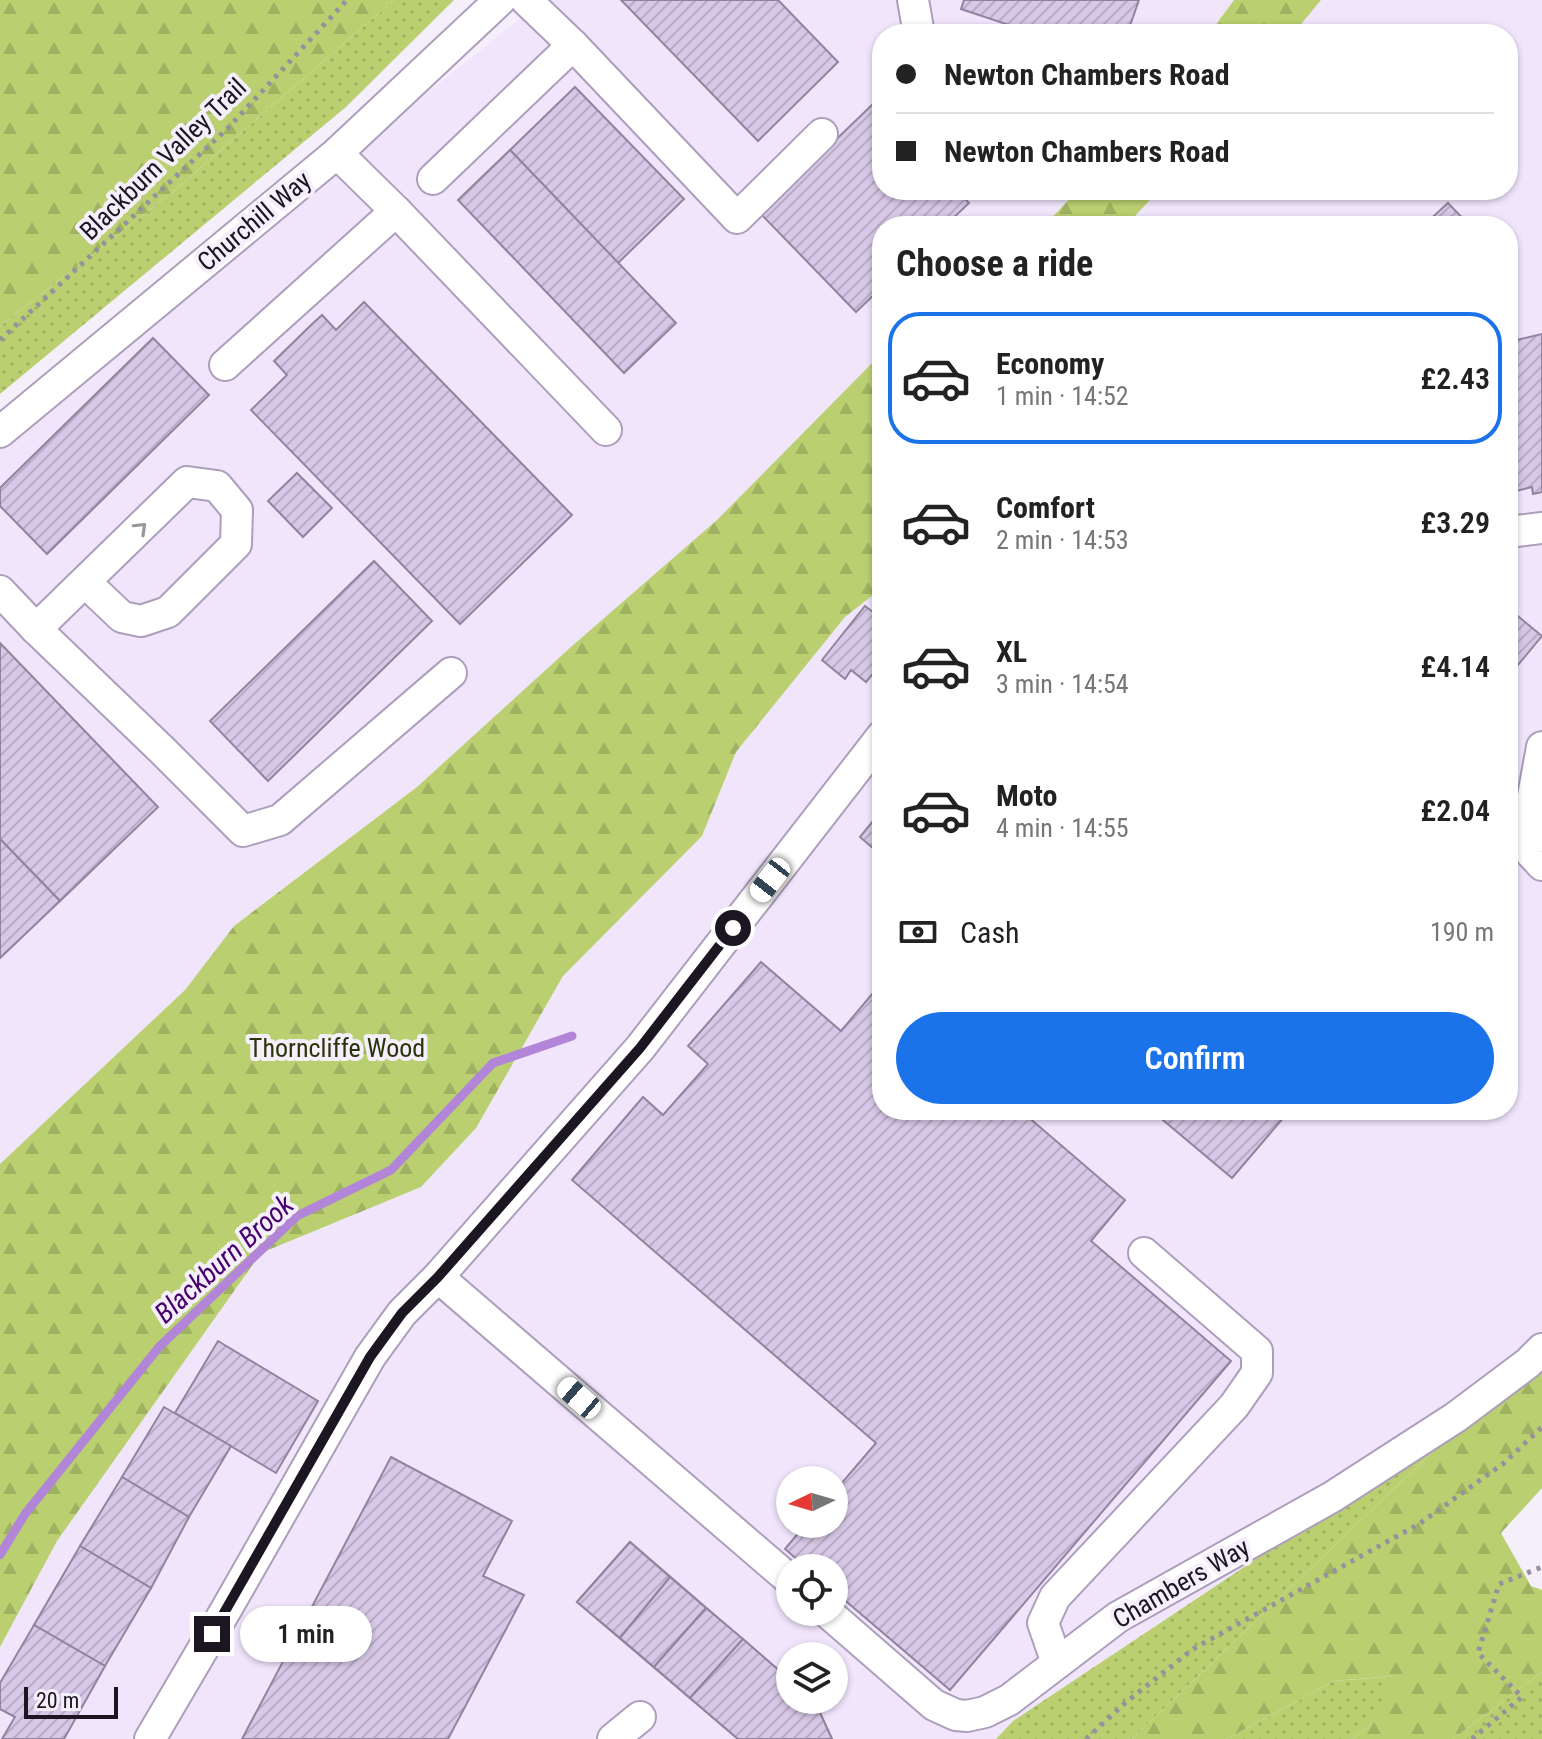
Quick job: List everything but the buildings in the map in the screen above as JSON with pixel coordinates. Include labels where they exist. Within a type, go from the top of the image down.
[{"type":"street","name":"Churchill Way","points":[[0,432],[337,153],[500,0]]},
{"type":"street","points":[[526,0],[573,45],[737,218],[822,134]]},
{"type":"street","points":[[913,0],[917,24]]},
{"type":"street","points":[[433,179],[573,45]]},
{"type":"street","points":[[337,153],[606,430]]},
{"type":"street","points":[[225,365],[396,211]]},
{"type":"street","points":[[36,629],[187,482],[217,486],[237,510],[236,544],[168,612],[141,621],[122,617],[85,582]]},
{"type":"street","points":[[1518,531],[1542,528]]},
{"type":"street","points":[[0,591],[243,831],[280,820],[451,673]]},
{"type":"street","points":[[1542,747],[1528,824],[1530,852],[1542,865]]},
{"type":"street","points":[[150,1739],[370,1357],[402,1313],[438,1277],[640,1048],[872,749]]},
{"type":"street","points":[[1057,1663],[1043,1623],[1055,1597],[1234,1406],[1257,1373],[1257,1351],[1144,1253]]},
{"type":"street","points":[[438,1277],[776,1568]]},
{"type":"street","name":"Chambers Way","points":[[843,1626],[934,1705],[956,1715],[977,1715],[998,1707],[1118,1617],[1345,1489],[1456,1417],[1542,1349]]},
{"type":"street","points":[[613,1739],[640,1717]]},
{"type":"path","name":"Blackburn Valley Trail","points":[[0,340],[228,128],[347,0]]},
{"type":"path","points":[[1086,1739],[1125,1703],[1193,1649],[1419,1524],[1504,1463],[1542,1427]]},
{"type":"path","points":[[1472,1739],[1522,1697],[1478,1653],[1499,1584],[1542,1567]]},
{"type":"shaded area","points":[[534,0],[1234,0],[1216,24],[872,24],[872,200],[1069,200],[1053,216],[872,216],[872,363],[717,520],[417,787],[234,926],[185,990],[0,1164],[0,433],[521,18]]},
{"type":"shaded area","points":[[1321,0],[1542,0],[1542,1357],[1468,1418],[1013,1721],[996,1739],[0,1739],[0,1647],[57,1541],[261,1253],[421,1187],[476,1128],[563,976],[702,836],[736,752],[845,617],[872,596],[872,1120],[1518,1120],[1518,216],[1135,216],[1150,200],[1518,200],[1518,24],[1301,24]]},
{"type":"green space","points":[[0,0],[394,0],[174,191],[0,326]]},
{"type":"green space","points":[[394,0],[454,0],[346,107],[0,394],[0,326],[174,191]]},
{"type":"green space","points":[[1234,0],[1321,0],[1301,24],[1216,24]]},
{"type":"green space","points":[[1069,200],[1150,200],[1135,216],[1053,216]]},
{"type":"green space","name":"Thorncliffe Wood","points":[[872,363],[872,596],[845,617],[736,752],[702,836],[563,976],[476,1128],[421,1187],[261,1253],[57,1541],[0,1647],[0,1164],[185,990],[234,926],[417,787],[717,520]]},
{"type":"green space","points":[[1542,1357],[1542,1488],[1501,1533],[1531,1586],[1542,1590],[1542,1672],[1453,1739],[1352,1739],[1369,1726],[1394,1676],[1334,1681],[1227,1739],[1132,1739],[1468,1418]]},
{"type":"green space","points":[[1468,1418],[1132,1739],[996,1739],[1013,1721]]},
{"type":"green space","points":[[1542,1672],[1542,1739],[1453,1739]]},
{"type":"green space","points":[[1396,1676],[1369,1726],[1352,1739],[1227,1739],[1334,1681]]},
{"type":"waterway","name":"Blackburn Brook","points":[[0,1555],[25,1514],[159,1347],[297,1216],[391,1170],[493,1063],[572,1036]]},
{"type":"route","points":[[212,1634],[370,1357],[402,1313],[438,1277],[640,1048],[733,928]]}]
